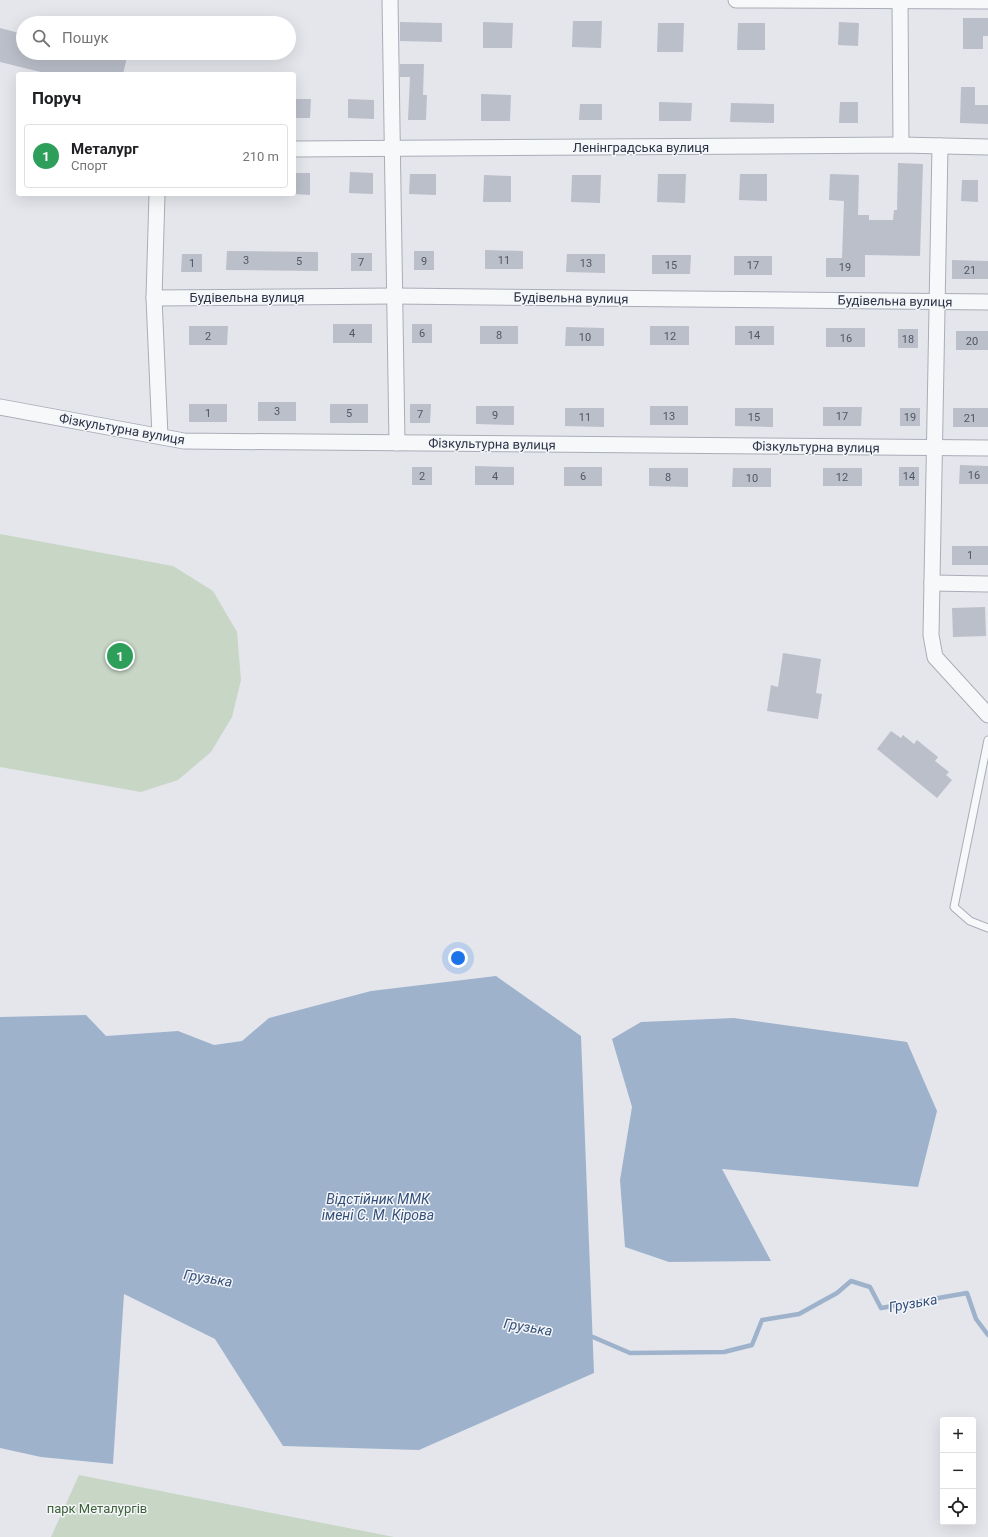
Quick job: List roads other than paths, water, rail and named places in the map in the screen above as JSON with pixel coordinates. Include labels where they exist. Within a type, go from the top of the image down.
[{"type":"street","points":[[390,0],[397,443]]},
{"type":"street","points":[[736,0],[988,1]]},
{"type":"street","points":[[900,1],[901,146]]},
{"type":"street","name":"Ленінградська вулиця","points":[[296,149],[901,146],[988,147]]},
{"type":"street","points":[[940,146],[931,635],[935,657],[988,715]]},
{"type":"street","points":[[156,196],[154,298],[160,436]]},
{"type":"street","name":"Будівельна вулиця","points":[[154,298],[394,296],[988,302]]},
{"type":"street","name":"Фiзкультурна вулиця","points":[[0,407],[184,441],[988,448]]},
{"type":"street","points":[[932,583],[988,584]]},
{"type":"lane","points":[[988,740],[954,908],[970,921],[988,928]]},
{"type":"water","name":"Відстійник ММК імені С. М. Кірова","points":[[496,976],[581,1036],[594,1373],[419,1450],[283,1446],[215,1339],[124,1294],[113,1464],[41,1457],[0,1448],[0,1017],[86,1015],[106,1036],[178,1031],[214,1045],[242,1041],[269,1018],[371,991]]},
{"type":"water","points":[[734,1018],[907,1042],[937,1111],[918,1187],[722,1169],[771,1261],[669,1262],[625,1247],[620,1180],[632,1107],[612,1039],[641,1022]]},
{"type":"waterway","name":"Грузька","points":[[593,1337],[630,1353],[724,1352],[752,1345],[762,1320],[799,1314],[837,1293],[851,1281],[870,1287],[881,1308],[967,1293],[976,1319],[988,1335]]},
{"type":"place","name":"Металург","points":[[120,656]]},
{"type":"park label","name":"парк Металургів","points":[[97,1508]]}]
